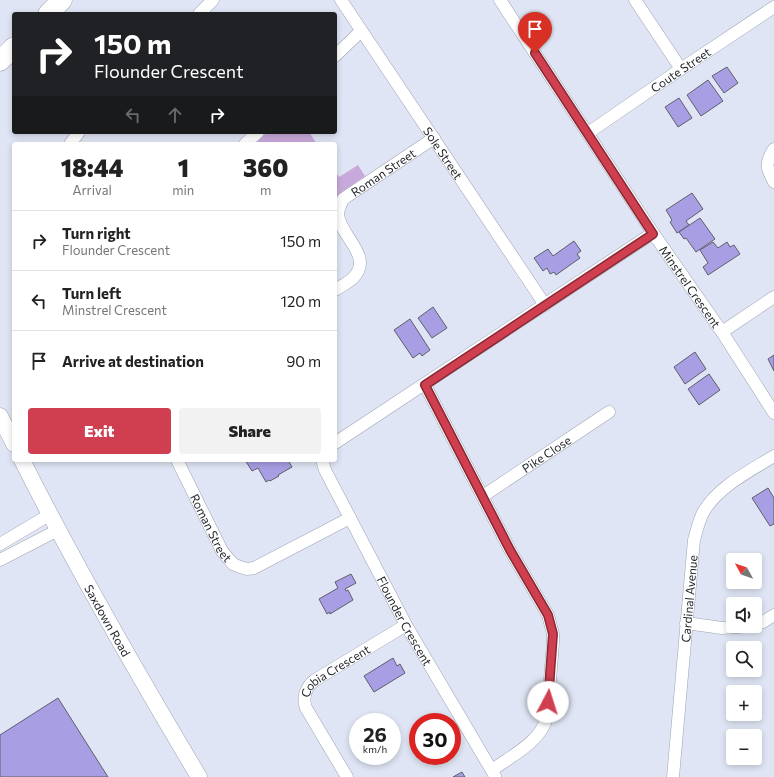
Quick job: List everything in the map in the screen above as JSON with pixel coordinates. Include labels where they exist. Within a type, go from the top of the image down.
[{"type":"main road","points":[[50,12],[62,0]]},
{"type":"main road","points":[[0,61],[12,49]]},
{"type":"street","points":[[201,12],[213,0]]},
{"type":"street","name":"Sole Street","points":[[341,0],[545,306]]},
{"type":"street","name":"Minstrel Crescent","points":[[500,0],[653,234],[722,332],[774,413]]},
{"type":"street","points":[[635,0],[681,68]]},
{"type":"street","name":"Coute Street","points":[[588,133],[770,5]]},
{"type":"street","points":[[337,54],[361,31]]},
{"type":"street","points":[[247,142],[256,134]]},
{"type":"street","name":"Roman Street","points":[[337,289],[354,277],[360,266],[358,253],[340,224],[338,215],[339,206],[343,199],[434,138]]},
{"type":"street","points":[[774,150],[768,159],[767,166],[774,182]]},
{"type":"street","points":[[337,441],[425,385],[653,234]]},
{"type":"street","points":[[722,332],[774,297]]},
{"type":"street","points":[[425,385],[510,550],[548,615],[553,634],[547,717],[545,725],[529,744],[494,773]]},
{"type":"street","name":"Pike Close","points":[[483,496],[609,412]]},
{"type":"street","points":[[0,416],[12,440]]},
{"type":"street","name":"Cardinal Avenue","points":[[673,777],[694,540],[698,526],[704,511],[713,499],[728,486],[774,456]]},
{"type":"street","name":"Saxdown Road","points":[[23,462],[49,515],[199,777]]},
{"type":"street","name":"Roman Street","points":[[178,462],[222,551],[233,564],[240,567],[247,569],[254,568],[350,518]]},
{"type":"street","name":"Flounder Crescent","points":[[323,462],[325,470],[406,625],[494,773]]},
{"type":"street","points":[[0,544],[49,515]]},
{"type":"street","points":[[0,560],[58,530]]},
{"type":"street","points":[[762,622],[774,615]]},
{"type":"street","points":[[686,623],[726,628]]},
{"type":"street","name":"Cobia Crescent","points":[[347,777],[306,708],[304,699],[307,688],[315,680],[406,625]]},
{"type":"shaded area","points":[[265,134],[310,134],[316,142],[257,142]]},
{"type":"shaded area","points":[[358,165],[365,176],[342,192],[337,198],[337,174],[339,177]]},
{"type":"building","points":[[727,67],[738,83],[724,93],[712,76]]},
{"type":"building","points":[[708,80],[723,101],[701,116],[687,95]]},
{"type":"building","points":[[679,98],[692,118],[678,127],[665,107]]},
{"type":"building","points":[[692,193],[703,209],[686,221],[689,225],[677,233],[670,222],[672,220],[666,210]]},
{"type":"building","points":[[700,218],[715,239],[696,252],[686,238],[684,239],[679,232]]},
{"type":"building","points":[[574,241],[581,251],[577,254],[580,258],[556,275],[554,272],[550,274],[547,268],[543,271],[534,258],[548,249],[553,256]]},
{"type":"building","points":[[713,242],[718,248],[727,242],[730,247],[734,245],[740,254],[708,275],[703,267],[708,263],[700,250]]},
{"type":"building","points":[[433,307],[447,328],[432,338],[418,318]]},
{"type":"building","points":[[410,319],[430,350],[422,356],[420,353],[413,358],[394,330]]},
{"type":"building","points":[[695,352],[706,369],[685,384],[674,367]]},
{"type":"building","points":[[774,355],[774,371],[768,359]]},
{"type":"building","points":[[709,374],[720,390],[699,405],[688,389]]},
{"type":"building","points":[[246,462],[289,462],[292,467],[278,475],[279,476],[266,482],[258,468],[252,471]]},
{"type":"building","points":[[768,488],[774,498],[774,524],[770,526],[752,498]]},
{"type":"building","points":[[351,574],[356,583],[345,589],[346,591],[348,590],[353,600],[330,614],[330,612],[327,614],[319,599],[338,588],[335,582]]},
{"type":"building","points":[[393,658],[397,666],[400,664],[405,673],[374,692],[364,676]]},
{"type":"building","points":[[58,698],[108,777],[0,777],[0,735]]},
{"type":"building","points":[[462,772],[465,777],[453,777]]},
{"type":"route","points":[[535,53],[653,234],[425,385],[510,550],[548,615],[551,623],[553,642],[548,702]]}]
